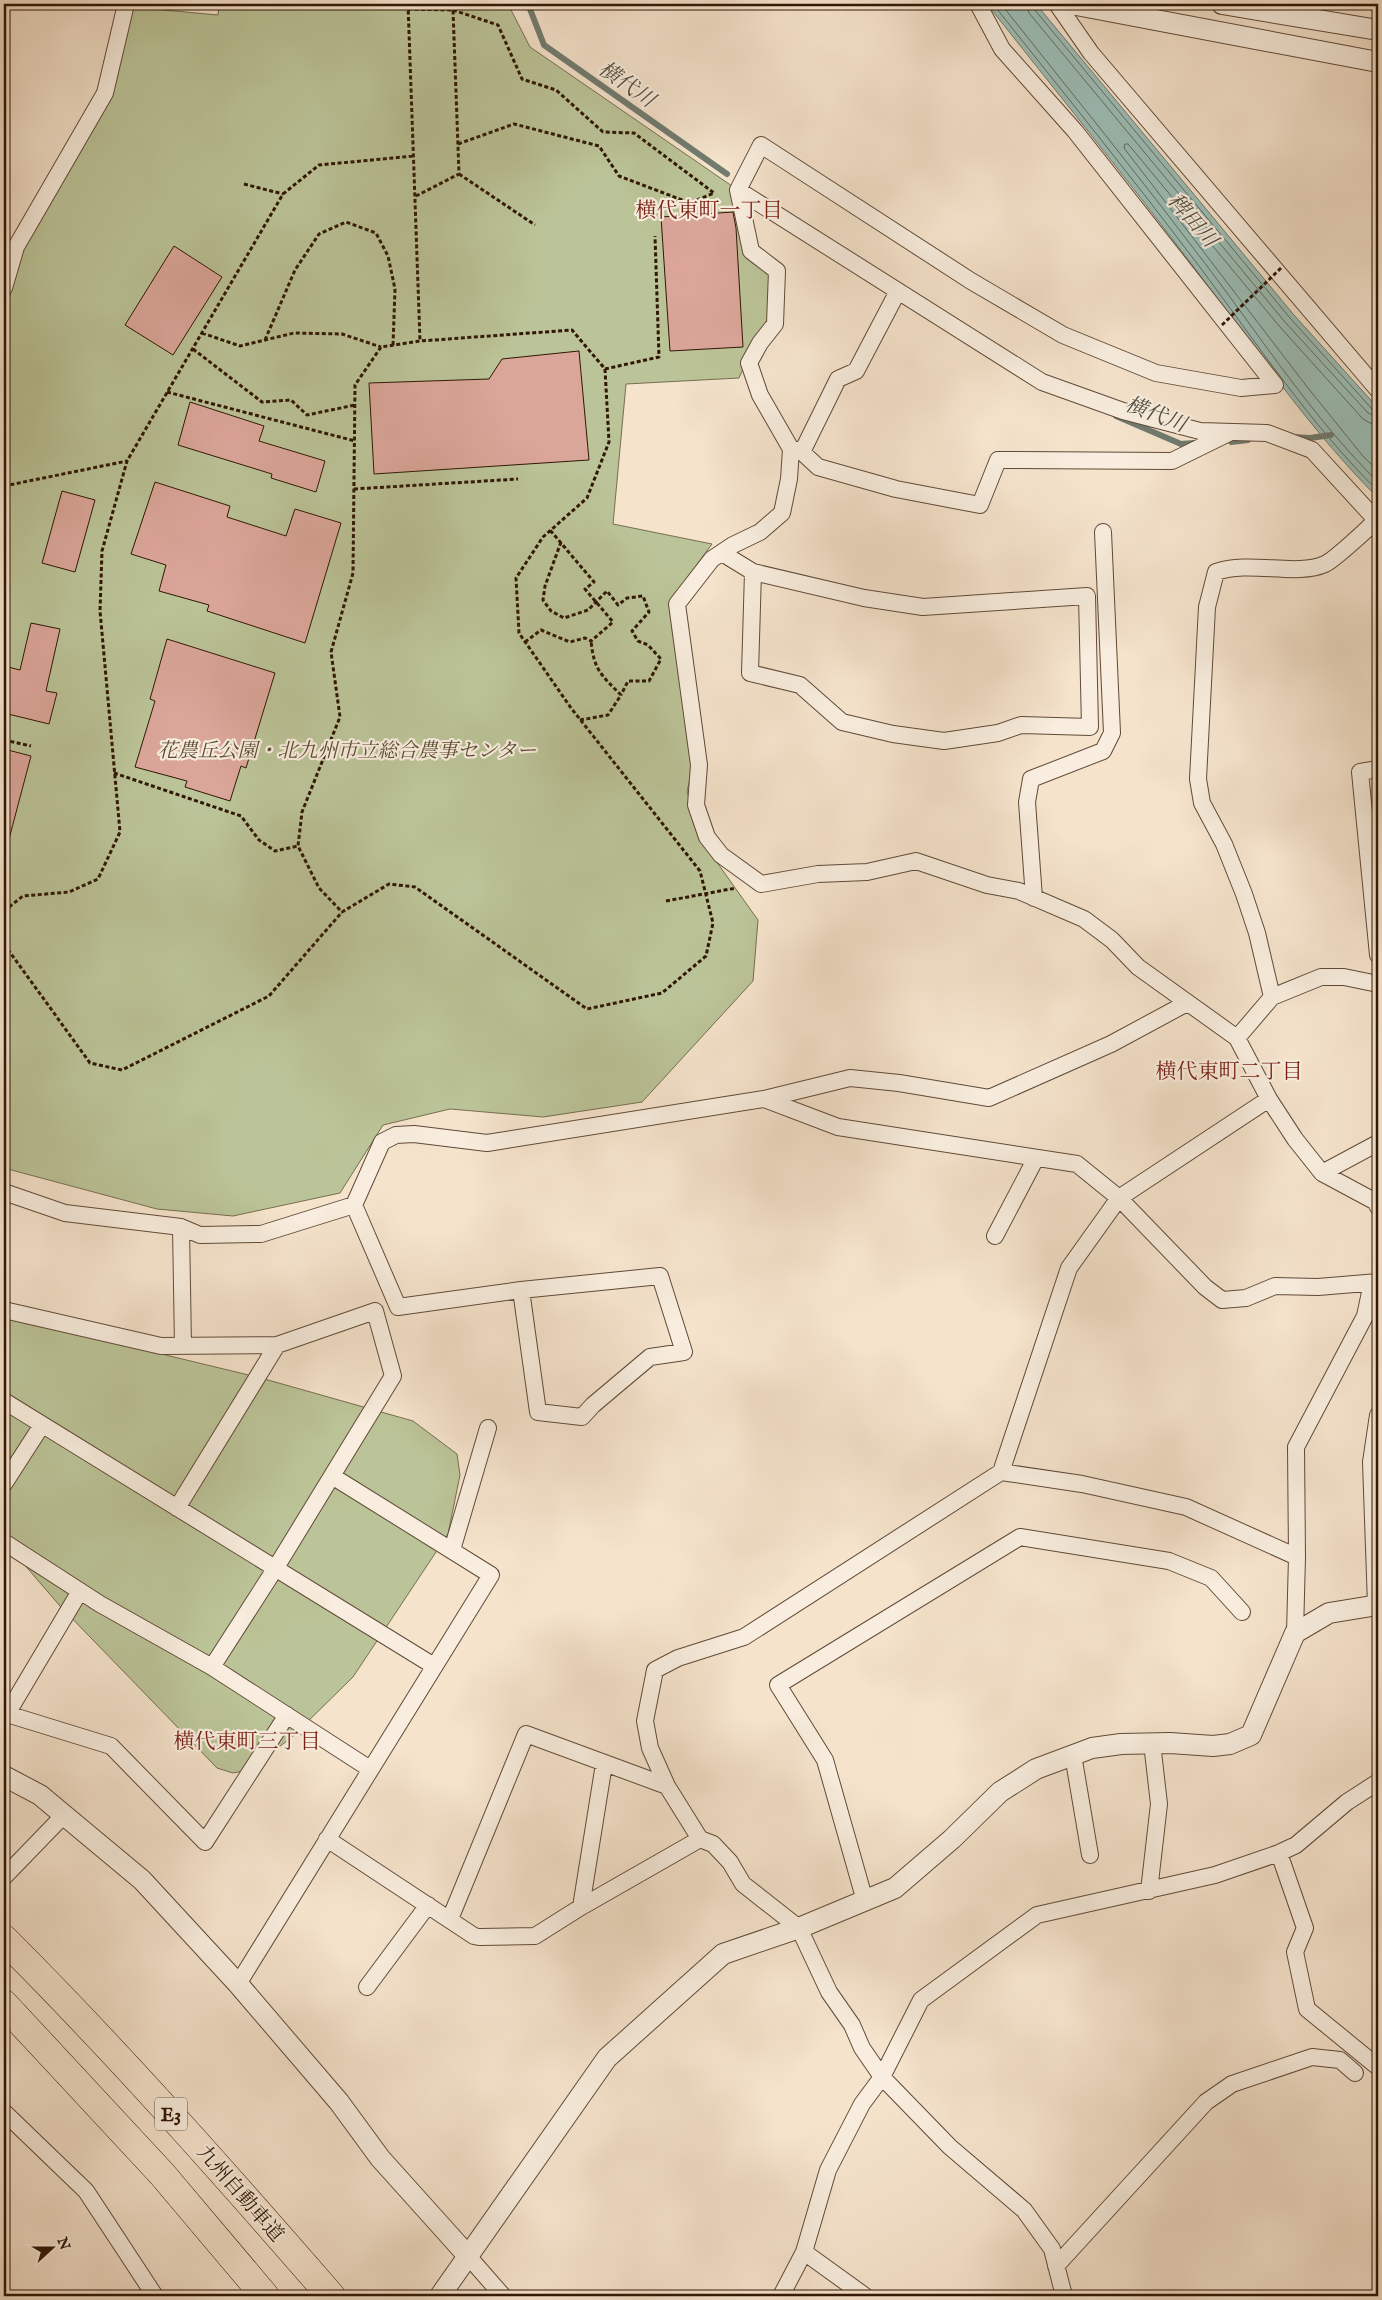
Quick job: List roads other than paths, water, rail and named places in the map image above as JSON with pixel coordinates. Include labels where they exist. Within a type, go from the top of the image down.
[{"type":"highway","name":"九州自動車道","points":[[4,1939],[64,1999],[195,2140],[331,2296]]},
{"type":"highway","name":"E3","points":[[4,2004],[162,2174],[265,2296]]},
{"type":"street","points":[[4,288],[16,247],[105,93],[126,4]]},
{"type":"street","points":[[978,4],[1002,49],[1075,131],[1275,385],[1241,388],[1156,373],[1063,335],[971,281],[761,145],[738,190],[751,251],[777,270],[775,324],[760,343],[749,363],[760,395],[797,451],[818,467],[896,489],[980,505],[998,460],[1172,461],[1232,432]]},
{"type":"street","points":[[1057,4],[1091,53],[1378,390]]},
{"type":"street","points":[[1071,4],[1133,14],[1378,62]]},
{"type":"street","points":[[1222,4],[1378,30]]},
{"type":"street","points":[[738,190],[1042,382],[1122,411],[1200,431],[1267,433],[1312,450],[1378,520],[1325,564],[1301,568],[1231,567],[1216,572],[1207,607],[1198,779],[1202,803],[1224,844],[1244,894],[1257,933],[1272,997]]},
{"type":"street","points":[[898,291],[856,371],[838,379],[797,451],[782,513],[760,532],[712,559],[677,604],[699,765],[696,804],[707,837],[721,855],[761,884],[818,874],[867,872],[916,861],[987,885],[1019,891],[1084,919],[1112,940],[1138,967],[1237,1038],[1269,1099],[1294,1139],[1322,1172],[1376,1202],[1378,1207]]},
{"type":"street","points":[[1034,898],[1027,802],[1031,779],[1103,750],[1112,732],[1103,532]]},
{"type":"street","points":[[722,553],[753,572],[864,598],[923,607],[1087,596],[1090,727],[1021,725],[998,733],[944,741],[893,734],[842,722],[800,685],[750,674],[753,572]]},
{"type":"street","points":[[1378,769],[1360,772],[1378,955]]},
{"type":"street","points":[[1237,1038],[1272,997],[1321,977],[1344,977],[1378,984]]},
{"type":"street","points":[[521,1290],[538,1412],[582,1417],[592,1405],[650,1357],[684,1352],[660,1276],[521,1290],[398,1307],[354,1205],[382,1142],[396,1135],[414,1134],[486,1143],[764,1099],[850,1078],[899,1083],[989,1098],[1111,1044],[1187,1003]]},
{"type":"street","points":[[440,2296],[607,2058],[723,1954],[799,1928],[895,1888],[952,1839],[1000,1792],[1036,1769],[1092,1748],[1121,1744],[1152,1743],[1213,1746],[1230,1744],[1250,1735],[1295,1633],[1297,1557],[1296,1448],[1365,1316],[1375,1283],[1318,1287],[1275,1286],[1246,1298],[1222,1300],[1205,1288],[1120,1198],[1077,1164],[838,1127],[764,1099]]},
{"type":"street","points":[[1064,2296],[1052,2249],[1024,2210],[950,2147],[882,2077],[862,2048],[852,2025],[829,1992],[799,1928],[742,1884],[740,1877],[730,1862],[712,1844],[700,1839],[667,1786],[650,1748],[645,1721],[655,1670],[678,1658],[744,1637],[1001,1472],[1069,1268],[1120,1198],[1269,1099]]},
{"type":"street","points":[[1322,1172],[1378,1143]]},
{"type":"street","points":[[995,1236],[1036,1158]]},
{"type":"street","points":[[4,1192],[65,1213],[181,1227],[200,1235],[261,1234],[354,1205]]},
{"type":"street","points":[[181,1227],[183,1346]]},
{"type":"street","points":[[4,1310],[160,1346],[277,1345],[375,1311],[393,1376],[276,1569],[212,1667]]},
{"type":"street","points":[[176,1508],[277,1345]]},
{"type":"street","points":[[4,1401],[434,1666]]},
{"type":"street","points":[[1295,1633],[1329,1613],[1377,1605],[1371,1462],[1378,1415]]},
{"type":"street","points":[[4,1484],[42,1425]]},
{"type":"street","points":[[452,1550],[488,1428]]},
{"type":"street","points":[[1001,1472],[1082,1484],[1186,1507],[1297,1557]]},
{"type":"street","points":[[238,1984],[491,1575],[332,1476]]},
{"type":"street","points":[[865,1901],[825,1760],[778,1685],[1020,1537],[1169,1561],[1210,1578],[1242,1612]]},
{"type":"street","points":[[4,1542],[80,1591],[212,1667],[370,1769]]},
{"type":"street","points":[[80,1591],[6,1714],[111,1746],[205,1842],[287,1715]]},
{"type":"street","points":[[450,1919],[526,1734],[667,1786]]},
{"type":"street","points":[[1149,1891],[1159,1804],[1152,1743]]},
{"type":"street","points":[[1073,1755],[1090,1854]]},
{"type":"street","points":[[580,1907],[604,1764]]},
{"type":"street","points":[[4,1776],[40,1795],[142,1880],[238,1984],[339,2102],[380,2158],[503,2296]]},
{"type":"street","points":[[781,2296],[804,2252],[828,2170],[862,2104],[882,2077],[921,2000],[1037,1915],[1215,1875],[1279,1853],[1296,1845],[1347,1802],[1378,1782]]},
{"type":"street","points":[[4,1877],[64,1815]]},
{"type":"street","points":[[327,1839],[480,1937],[535,1936],[580,1907],[700,1839]]},
{"type":"street","points":[[1279,1853],[1304,1928],[1295,1952],[1306,2009],[1378,2067]]},
{"type":"street","points":[[367,1987],[428,1905]]},
{"type":"street","points":[[1056,2266],[1206,2102],[1232,2084],[1312,2057],[1340,2060],[1355,2073]]},
{"type":"street","points":[[4,2112],[86,2191],[155,2296]]},
{"type":"street","points":[[804,2252],[865,2296]]},
{"type":"water","name":"稗田川","points":[[987,4],[1036,4],[1294,315],[1378,408],[1378,498],[1352,471],[1303,413],[1165,229]]},
{"type":"waterway","name":"横代川","points":[[528,4],[544,45],[727,174]]},
{"type":"waterway","name":"横代川","points":[[1116,416],[1181,444],[1194,443]]},
{"type":"waterway","name":"横代川","points":[[1294,437],[1310,438],[1331,435]]},
{"type":"waterway","name":"横代川","points":[[1231,442],[1248,440]]},
{"type":"district","name":"横代東町一丁目","points":[[709,210]]},
{"type":"district","name":"横代東町二丁目","points":[[1229,1071]]},
{"type":"district","name":"横代東町三丁目","points":[[247,1741]]},
{"type":"park label","name":"花農丘公園・北九州市立総合農事センター","points":[[347,750]]}]
